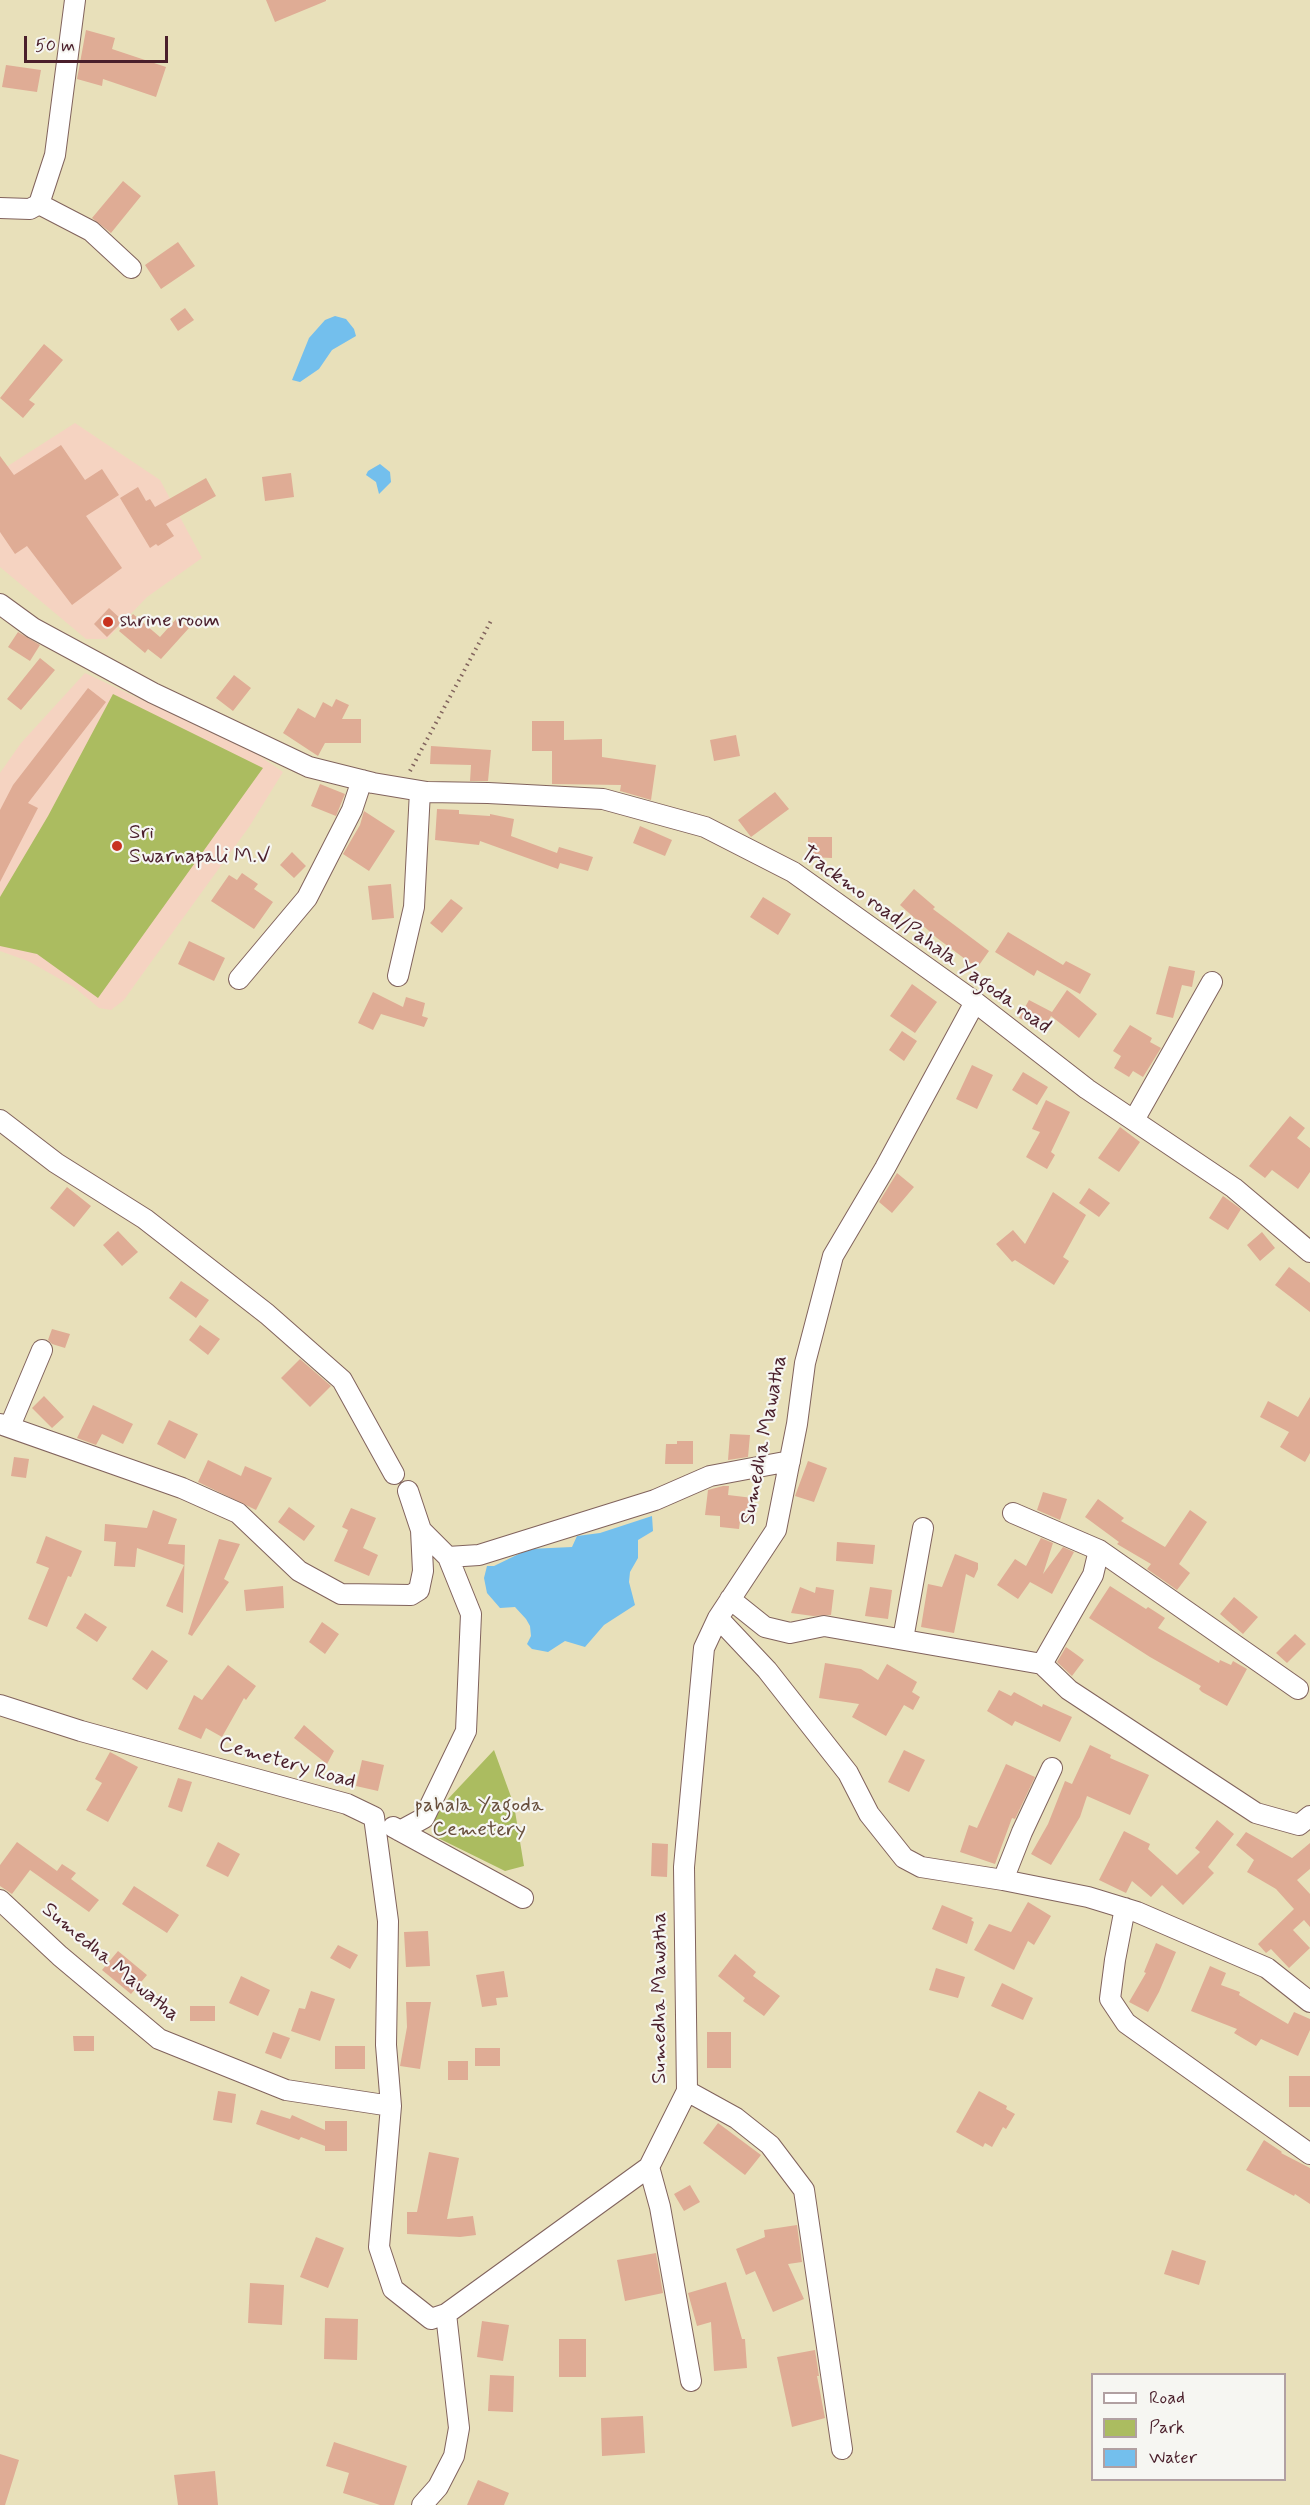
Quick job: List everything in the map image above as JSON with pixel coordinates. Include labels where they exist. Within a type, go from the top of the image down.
[{"type":"street","points":[[0,208],[30,210],[39,204],[55,155],[75,0]]},
{"type":"street","points":[[39,204],[91,231],[131,268]]},
{"type":"street","name":"Trackmo road/Pahala Yagoda road","points":[[0,604],[33,628],[153,693],[309,767],[412,789],[603,799],[705,827],[793,872],[975,1002],[1087,1089],[1234,1188],[1310,1252]]},
{"type":"street","points":[[240,979],[307,898],[352,810],[362,780]]},
{"type":"street","points":[[398,976],[414,907],[412,789]]},
{"type":"street","points":[[1134,1120],[1212,982]]},
{"type":"street","name":"Sumedha Mawatha","points":[[446,2314],[649,2167],[687,2091],[684,1867],[704,1648],[717,1618],[776,1530],[797,1424],[804,1363],[832,1256],[885,1168],[975,1002]]},
{"type":"street","points":[[0,1120],[56,1163],[146,1219],[267,1314],[342,1380],[394,1474]]},
{"type":"street","points":[[42,1350],[5,1425],[182,1488],[238,1513],[299,1571],[341,1594],[411,1595],[419,1590],[423,1571],[420,1530],[408,1491]]},
{"type":"street","points":[[448,1557],[479,1555],[655,1500],[710,1476],[790,1461]]},
{"type":"street","points":[[1013,1513],[1099,1550],[1298,1689]]},
{"type":"street","points":[[903,1639],[923,1528]]},
{"type":"street","points":[[400,1831],[424,1818],[466,1731],[471,1614],[448,1557],[420,1530]]},
{"type":"street","points":[[1042,1664],[1093,1575],[1099,1550]]},
{"type":"street","points":[[730,1599],[765,1628],[790,1633],[824,1626],[1042,1664],[1069,1690],[1256,1813],[1299,1825],[1310,1816]]},
{"type":"street","points":[[717,1618],[767,1670],[848,1773],[869,1814],[904,1858],[921,1867],[1088,1897],[1125,1908],[1267,1968],[1310,2002]]},
{"type":"street","name":"Cemetery Road","points":[[0,1705],[81,1731],[347,1804],[374,1817],[388,1921],[386,2045],[391,2106]]},
{"type":"street","points":[[1003,1880],[1022,1832],[1052,1768]]},
{"type":"street","points":[[374,1817],[523,1898]]},
{"type":"street","name":"Sumedha Mawatha","points":[[0,1900],[60,1956],[159,2039],[286,2090],[391,2106]]},
{"type":"street","points":[[1125,1908],[1110,1999],[1126,2023],[1310,2154]]},
{"type":"street","points":[[687,2091],[736,2118],[770,2145],[804,2190],[842,2449]]},
{"type":"street","points":[[391,2106],[379,2247],[393,2289],[431,2319],[446,2314],[459,2428],[454,2456],[438,2487],[422,2505]]},
{"type":"street","points":[[649,2167],[660,2207],[691,2381]]},
{"type":"path","points":[[412,789],[413,764],[492,619]]},
{"type":"shaded area","points":[[75,423],[160,480],[202,558],[147,597],[107,639],[86,639],[0,567],[0,471]]},
{"type":"shaded area","name":"Sri Swarnapali M.V","points":[[85,673],[258,755],[283,772],[249,827],[124,1000],[111,1010],[99,1008],[74,987],[28,961],[0,951],[0,773],[21,743]]},
{"type":"green space","name":"Sri Swarnapali M.V","points":[[113,694],[263,768],[98,998],[37,954],[0,946],[0,897],[48,816]]},
{"type":"green space","name":"pahala Yagoda Cemetery","points":[[494,1750],[514,1805],[524,1866],[505,1871],[434,1836],[432,1816]]},
{"type":"water","points":[[335,316],[346,319],[354,329],[356,336],[332,350],[319,369],[300,382],[292,380],[309,338],[325,320]]},
{"type":"water","points":[[380,464],[390,472],[391,482],[379,494],[376,482],[366,475],[368,471]]},
{"type":"water","points":[[652,1516],[653,1531],[638,1540],[638,1558],[630,1572],[629,1582],[635,1605],[604,1625],[585,1647],[565,1641],[548,1652],[532,1649],[527,1644],[531,1636],[530,1626],[526,1619],[515,1607],[500,1608],[487,1593],[484,1578],[487,1566],[494,1566],[529,1549],[572,1547],[577,1536],[600,1533]]},
{"type":"building","points":[[266,0],[326,0],[326,1],[275,22]]},
{"type":"building","points":[[86,30],[115,38],[112,49],[166,67],[156,97],[103,79],[102,86],[77,79]]},
{"type":"building","points":[[6,65],[41,70],[37,92],[2,87]]},
{"type":"building","points":[[123,181],[141,196],[111,233],[92,218]]},
{"type":"building","points":[[178,242],[195,266],[161,289],[145,265]]},
{"type":"building","points":[[185,308],[194,320],[178,331],[170,319]]},
{"type":"building","points":[[44,344],[63,360],[29,400],[35,404],[23,418],[0,398]]},
{"type":"building","points":[[61,445],[85,480],[102,469],[119,495],[86,516],[122,568],[72,605],[27,546],[15,554],[0,532],[0,456],[14,475]]},
{"type":"building","points":[[291,473],[294,497],[265,501],[262,477]]},
{"type":"building","points":[[206,478],[216,496],[166,524],[174,536],[150,548],[120,498],[138,487],[146,501],[150,499],[155,507]]},
{"type":"building","name":"shrine room","points":[[109,608],[123,621],[107,637],[94,624]]},
{"type":"building","points":[[133,614],[160,637],[177,618],[189,628],[161,659],[148,649],[145,653],[119,631]]},
{"type":"building","points":[[18,632],[40,645],[30,661],[8,647]]},
{"type":"building","points":[[40,658],[55,670],[21,710],[7,699]]},
{"type":"building","points":[[234,675],[251,688],[233,711],[216,698]]},
{"type":"building","points":[[88,688],[106,702],[28,803],[38,808],[0,882],[0,810],[13,785]]},
{"type":"building","points":[[336,699],[349,705],[342,719],[361,719],[361,743],[325,743],[318,756],[283,733],[298,708],[315,718],[323,702],[332,707]]},
{"type":"building","points":[[532,721],[564,721],[564,740],[602,739],[602,757],[656,765],[651,800],[620,791],[621,785],[552,784],[552,751],[532,751]]},
{"type":"building","points":[[736,735],[740,756],[714,761],[710,740]]},
{"type":"building","points":[[431,746],[491,750],[488,781],[470,781],[471,765],[430,764]]},
{"type":"building","points":[[320,784],[345,794],[336,816],[311,806]]},
{"type":"building","points":[[775,792],[789,809],[751,837],[738,820]]},
{"type":"building","points":[[437,809],[459,810],[459,814],[490,816],[490,814],[514,819],[511,836],[557,853],[559,847],[593,857],[588,871],[560,863],[558,869],[480,841],[479,845],[435,840]]},
{"type":"building","points":[[364,811],[395,831],[369,871],[343,854],[360,825]]},
{"type":"building","points":[[640,826],[672,840],[665,856],[633,843]]},
{"type":"building","points":[[808,837],[832,837],[832,858],[808,857]]},
{"type":"building","points":[[292,852],[306,866],[294,878],[280,865]]},
{"type":"building","points":[[242,873],[258,884],[254,889],[273,902],[254,929],[211,901],[229,875],[237,880]]},
{"type":"building","points":[[391,884],[394,918],[372,920],[368,886]]},
{"type":"building","points":[[914,889],[935,907],[933,909],[989,951],[977,968],[937,938],[900,905]]},
{"type":"building","points":[[763,897],[791,914],[778,935],[750,917]]},
{"type":"building","points":[[451,899],[463,908],[442,933],[430,923]]},
{"type":"building","points":[[1008,932],[1063,965],[1066,961],[1091,974],[1080,994],[1037,970],[1034,976],[995,952]]},
{"type":"building","points":[[189,941],[225,958],[214,981],[178,964]]},
{"type":"building","points":[[1169,966],[1195,971],[1192,987],[1182,985],[1173,1018],[1156,1014]]},
{"type":"building","points":[[912,984],[937,1002],[915,1033],[890,1016]]},
{"type":"building","points":[[1067,990],[1097,1014],[1079,1038],[1051,1016],[1043,1031],[1019,1018],[1029,1000],[1052,1012]]},
{"type":"building","points":[[373,992],[403,1007],[406,997],[425,1003],[422,1016],[428,1018],[424,1027],[381,1014],[373,1030],[358,1023]]},
{"type":"building","points":[[1130,1025],[1152,1038],[1150,1042],[1161,1048],[1143,1077],[1133,1071],[1129,1077],[1114,1068],[1121,1056],[1113,1051]]},
{"type":"building","points":[[902,1031],[917,1041],[904,1061],[889,1050]]},
{"type":"building","points":[[972,1065],[993,1075],[977,1109],[956,1099]]},
{"type":"building","points":[[1023,1072],[1048,1087],[1037,1105],[1012,1090]]},
{"type":"building","points":[[1046,1100],[1070,1112],[1051,1152],[1055,1155],[1047,1169],[1026,1157],[1040,1132],[1032,1129]]},
{"type":"building","points":[[1290,1116],[1305,1128],[1297,1138],[1310,1148],[1310,1172],[1298,1189],[1272,1170],[1265,1178],[1249,1166]]},
{"type":"building","points":[[1120,1127],[1140,1142],[1119,1172],[1098,1158]]},
{"type":"building","points":[[897,1173],[914,1187],[892,1213],[879,1202]]},
{"type":"building","points":[[67,1187],[91,1206],[74,1227],[50,1208]]},
{"type":"building","points":[[1089,1188],[1110,1203],[1099,1217],[1079,1203]]},
{"type":"building","points":[[1053,1192],[1086,1215],[1063,1257],[1069,1261],[1054,1285],[1015,1260],[1012,1262],[996,1244],[1013,1230],[1025,1244]]},
{"type":"building","points":[[1223,1196],[1241,1209],[1228,1230],[1209,1218]]},
{"type":"building","points":[[118,1231],[138,1252],[122,1266],[103,1245]]},
{"type":"building","points":[[1262,1232],[1275,1248],[1260,1261],[1247,1245]]},
{"type":"building","points":[[1289,1267],[1310,1283],[1310,1312],[1275,1285]]},
{"type":"building","points":[[181,1281],[209,1300],[196,1318],[169,1298]]},
{"type":"building","points":[[200,1325],[220,1339],[208,1355],[189,1340]]},
{"type":"building","points":[[52,1329],[70,1334],[65,1348],[52,1344],[48,1340]]},
{"type":"building","points":[[300,1359],[331,1386],[310,1407],[281,1378]]},
{"type":"building","points":[[44,1396],[64,1417],[52,1428],[32,1408]]},
{"type":"building","points":[[1310,1397],[1310,1453],[1305,1462],[1280,1447],[1289,1432],[1260,1417],[1268,1401],[1298,1417]]},
{"type":"building","points":[[93,1405],[133,1424],[123,1444],[102,1434],[96,1445],[77,1438]]},
{"type":"building","points":[[169,1420],[198,1434],[185,1459],[157,1444]]},
{"type":"building","points":[[730,1434],[750,1435],[748,1457],[728,1460]]},
{"type":"building","points":[[677,1441],[693,1441],[693,1464],[665,1464],[666,1444],[677,1444]]},
{"type":"building","points":[[14,1457],[29,1459],[26,1478],[11,1476]]},
{"type":"building","points":[[208,1460],[241,1476],[245,1466],[272,1478],[256,1510],[198,1482]]},
{"type":"building","points":[[808,1461],[827,1468],[814,1502],[795,1496]]},
{"type":"building","points":[[729,1486],[728,1495],[753,1498],[750,1522],[740,1521],[739,1529],[720,1527],[720,1516],[705,1515],[708,1490]]},
{"type":"building","points":[[1043,1492],[1067,1499],[1060,1520],[1037,1510]]},
{"type":"building","points":[[1098,1499],[1124,1518],[1121,1521],[1165,1547],[1190,1510],[1207,1522],[1179,1564],[1190,1573],[1177,1590],[1147,1569],[1151,1564],[1117,1544],[1119,1542],[1085,1517]]},
{"type":"building","points":[[289,1507],[315,1526],[304,1541],[278,1522]]},
{"type":"building","points":[[351,1508],[376,1518],[363,1548],[378,1555],[369,1576],[334,1561],[348,1530],[342,1527]]},
{"type":"building","points":[[153,1510],[177,1519],[168,1544],[185,1545],[183,1613],[166,1606],[184,1565],[137,1548],[135,1567],[114,1566],[116,1542],[104,1541],[105,1524],[147,1528]]},
{"type":"building","points":[[46,1536],[82,1551],[71,1577],[68,1576],[47,1627],[28,1619],[49,1568],[36,1563]]},
{"type":"building","points":[[1041,1538],[1053,1543],[1043,1574],[1063,1547],[1074,1552],[1052,1594],[1030,1582],[1018,1599],[997,1585],[1015,1559],[1026,1566]]},
{"type":"building","points":[[219,1539],[240,1544],[224,1579],[229,1582],[192,1636],[188,1634]]},
{"type":"building","points":[[837,1542],[875,1545],[873,1564],[836,1561]]},
{"type":"building","points":[[955,1554],[978,1563],[978,1569],[974,1578],[966,1574],[954,1633],[921,1627],[928,1584],[942,1587]]},
{"type":"building","points":[[283,1586],[284,1608],[246,1611],[244,1590]]},
{"type":"building","points":[[1110,1586],[1165,1618],[1158,1628],[1219,1663],[1220,1660],[1231,1665],[1233,1661],[1247,1669],[1227,1706],[1202,1692],[1199,1689],[1201,1686],[1089,1618]]},
{"type":"building","points":[[800,1587],[815,1593],[816,1587],[834,1590],[831,1615],[813,1616],[791,1613]]},
{"type":"building","points":[[870,1587],[892,1590],[888,1619],[865,1616]]},
{"type":"building","points":[[1234,1597],[1258,1617],[1243,1634],[1220,1614]]},
{"type":"building","points":[[85,1613],[107,1627],[97,1642],[76,1628]]},
{"type":"building","points":[[322,1622],[339,1634],[325,1654],[309,1642]]},
{"type":"building","points":[[1295,1634],[1306,1644],[1287,1663],[1276,1653]]},
{"type":"building","points":[[1066,1647],[1084,1660],[1072,1676],[1057,1662]]},
{"type":"building","points":[[152,1650],[168,1661],[147,1690],[132,1679]]},
{"type":"building","points":[[825,1663],[861,1669],[878,1680],[887,1664],[917,1682],[912,1692],[920,1697],[913,1710],[904,1705],[886,1736],[852,1717],[859,1704],[819,1698]]},
{"type":"building","points":[[228,1665],[256,1686],[246,1700],[244,1698],[222,1737],[206,1728],[201,1739],[178,1729],[194,1695],[202,1700]]},
{"type":"building","points":[[999,1690],[1011,1696],[1014,1692],[1042,1707],[1043,1704],[1072,1717],[1060,1742],[1015,1721],[1012,1726],[987,1711]]},
{"type":"building","points":[[304,1725],[334,1751],[327,1764],[294,1738]]},
{"type":"building","points":[[1090,1745],[1111,1755],[1110,1758],[1149,1775],[1130,1815],[1087,1796],[1080,1817],[1051,1865],[1031,1854],[1048,1824],[1065,1781],[1072,1784]]},
{"type":"building","points":[[904,1750],[925,1760],[909,1792],[888,1782]]},
{"type":"building","points":[[110,1752],[138,1767],[108,1822],[86,1810],[102,1783],[95,1779]]},
{"type":"building","points":[[362,1760],[384,1765],[378,1791],[356,1786]]},
{"type":"building","points":[[1006,1764],[1035,1777],[1015,1819],[1012,1818],[995,1864],[960,1852],[969,1825],[977,1828]]},
{"type":"building","points":[[178,1778],[192,1782],[182,1812],[168,1807]]},
{"type":"building","points":[[1217,1820],[1234,1834],[1208,1867],[1214,1873],[1183,1905],[1162,1885],[1151,1897],[1132,1881],[1126,1893],[1099,1880],[1124,1831],[1150,1844],[1148,1849],[1177,1875],[1200,1852],[1195,1848]]},
{"type":"building","points":[[1246,1832],[1292,1858],[1310,1843],[1310,1869],[1297,1880],[1310,1894],[1310,1927],[1304,1920],[1293,1930],[1310,1948],[1289,1968],[1271,1949],[1266,1953],[1258,1944],[1294,1909],[1276,1889],[1247,1872],[1254,1860],[1236,1845]]},
{"type":"building","points":[[17,1842],[57,1871],[62,1864],[76,1873],[71,1879],[99,1900],[89,1912],[30,1870],[12,1894],[0,1886],[0,1865]]},
{"type":"building","points":[[218,1842],[240,1854],[228,1877],[206,1866]]},
{"type":"building","points":[[652,1843],[668,1844],[667,1877],[651,1876]]},
{"type":"building","points":[[134,1886],[179,1915],[167,1933],[122,1904]]},
{"type":"building","points":[[1028,1902],[1051,1916],[1034,1945],[1028,1941],[1014,1970],[974,1950],[989,1924],[1011,1932]]},
{"type":"building","points":[[942,1905],[973,1918],[971,1920],[974,1922],[967,1944],[932,1929]]},
{"type":"building","points":[[428,1931],[430,1966],[406,1967],[404,1932]]},
{"type":"building","points":[[1156,1943],[1176,1952],[1148,2012],[1129,2002],[1146,1973],[1144,1972]]},
{"type":"building","points":[[338,1945],[358,1955],[350,1969],[330,1958]]},
{"type":"building","points":[[118,1951],[147,1975],[131,1994],[102,1970]]},
{"type":"building","points":[[735,1954],[756,1972],[753,1976],[780,1996],[764,2016],[743,2001],[745,1998],[718,1976]]},
{"type":"building","points":[[1210,1966],[1226,1973],[1221,1985],[1240,1992],[1239,1995],[1288,2024],[1294,2012],[1310,2019],[1310,2030],[1298,2056],[1261,2039],[1256,2046],[1234,2033],[1237,2029],[1191,2011]]},
{"type":"building","points":[[936,1968],[965,1977],[958,1998],[929,1990]]},
{"type":"building","points":[[504,1971],[508,1997],[496,1998],[497,2005],[482,2007],[476,1975]]},
{"type":"building","points":[[241,1976],[270,1990],[258,2016],[229,2003]]},
{"type":"building","points":[[1002,1983],[1033,1998],[1023,2020],[991,2006]]},
{"type":"building","points":[[311,1991],[335,1999],[320,2041],[291,2031],[299,2008],[305,2009]]},
{"type":"building","points":[[406,2002],[431,2002],[420,2069],[400,2066],[407,2027]]},
{"type":"building","points":[[190,2006],[215,2006],[215,2021],[190,2021]]},
{"type":"building","points":[[273,2032],[290,2038],[281,2059],[265,2053]]},
{"type":"building","points":[[707,2032],[731,2032],[731,2068],[707,2068]]},
{"type":"building","points":[[73,2036],[94,2036],[94,2051],[74,2051]]},
{"type":"building","points":[[335,2046],[365,2046],[365,2069],[335,2069]]},
{"type":"building","points":[[475,2048],[500,2048],[500,2066],[475,2066]]},
{"type":"building","points":[[448,2061],[468,2061],[468,2080],[448,2080]]},
{"type":"building","points":[[1289,2076],[1310,2076],[1310,2107],[1289,2107]]},
{"type":"building","points":[[218,2091],[236,2094],[232,2123],[213,2120]]},
{"type":"building","points":[[979,2091],[1007,2106],[1006,2109],[1015,2114],[1006,2129],[1003,2127],[992,2147],[985,2143],[983,2147],[956,2132]]},
{"type":"building","points":[[261,2110],[290,2119],[292,2115],[325,2130],[325,2121],[347,2121],[347,2151],[325,2151],[325,2146],[301,2137],[299,2140],[256,2124]]},
{"type":"building","points":[[718,2123],[761,2155],[745,2175],[703,2143]]},
{"type":"building","points":[[1264,2140],[1281,2153],[1310,2168],[1310,2204],[1246,2170]]},
{"type":"building","points":[[429,2152],[459,2158],[447,2219],[473,2216],[476,2235],[460,2237],[407,2234],[407,2212],[417,2212]]},
{"type":"building","points":[[690,2185],[700,2202],[684,2211],[674,2194]]},
{"type":"building","points":[[797,2225],[802,2262],[788,2264],[804,2299],[773,2312],[755,2271],[746,2275],[736,2249],[765,2237],[764,2230]]},
{"type":"building","points":[[316,2237],[344,2248],[328,2288],[300,2277]]},
{"type":"building","points":[[1172,2250],[1206,2261],[1199,2285],[1164,2274]]},
{"type":"building","points":[[656,2253],[663,2293],[625,2301],[617,2260]]},
{"type":"building","points":[[726,2282],[742,2339],[745,2339],[747,2368],[714,2371],[711,2322],[697,2326],[688,2293]]},
{"type":"building","points":[[250,2283],[284,2285],[282,2325],[248,2323]]},
{"type":"building","points":[[325,2318],[358,2319],[357,2360],[324,2359]]},
{"type":"building","points":[[482,2321],[509,2325],[503,2361],[477,2357]]},
{"type":"building","points":[[559,2339],[586,2339],[586,2377],[559,2377]]},
{"type":"building","points":[[815,2350],[819,2376],[817,2376],[825,2418],[792,2427],[777,2357]]},
{"type":"building","points":[[490,2375],[514,2376],[513,2412],[488,2411]]},
{"type":"building","points":[[643,2416],[645,2453],[602,2456],[601,2418]]},
{"type":"building","points":[[334,2442],[407,2466],[394,2505],[380,2505],[343,2493],[349,2473],[326,2466]]},
{"type":"building","points":[[0,2454],[19,2460],[5,2505],[0,2505]]},
{"type":"building","points":[[215,2471],[218,2505],[178,2505],[174,2475]]},
{"type":"building","points":[[478,2480],[509,2493],[504,2505],[467,2505]]},
{"type":"place","name":"shrine room","points":[[108,622]]},
{"type":"place","name":"Sri Swarnapali M.V","points":[[117,846]]}]
